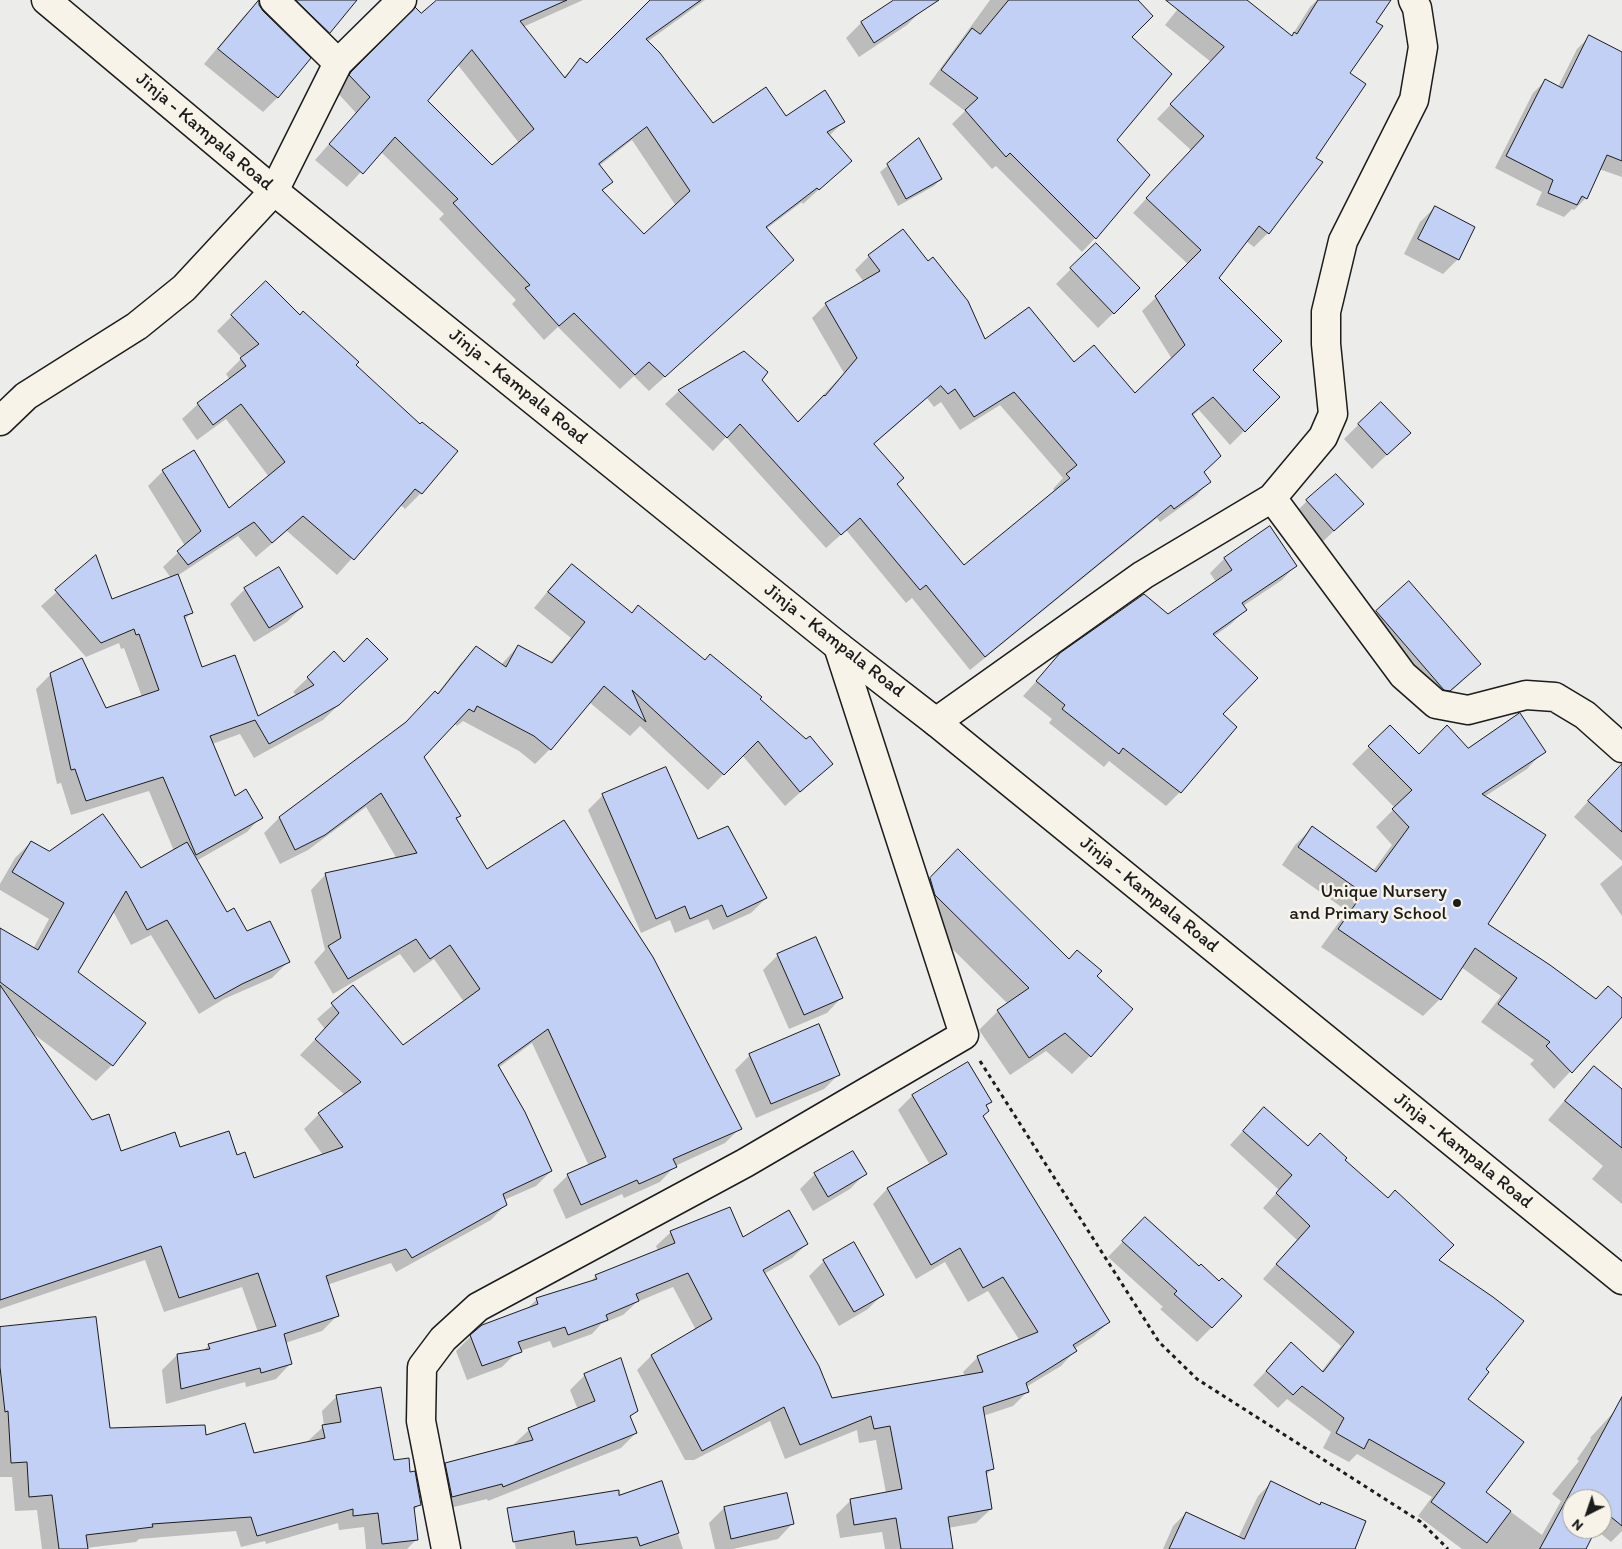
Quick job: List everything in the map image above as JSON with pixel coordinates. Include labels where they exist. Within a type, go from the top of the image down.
[{"type":"main road","name":"Jinja - Kampala Road","points":[[46,0],[274,191],[838,646],[936,722],[1622,1280]]},
{"type":"main road","points":[[274,0],[338,63]]},
{"type":"main road","points":[[0,421],[26,396],[136,326],[184,288],[274,191],[338,63],[402,0]]},
{"type":"main road","points":[[936,722],[1143,576],[1272,498],[1324,437],[1333,414],[1326,344],[1326,312],[1343,241],[1414,100],[1423,47],[1414,0]]},
{"type":"main road","points":[[1272,498],[1403,675],[1436,704],[1468,710],[1526,695],[1555,697],[1584,715],[1622,748]]},
{"type":"main road","points":[[446,1549],[421,1421],[422,1367],[443,1339],[478,1307],[745,1163],[964,1035],[838,646]]},
{"type":"path","points":[[964,1035],[1159,1342],[1197,1379],[1421,1522],[1448,1549]]},
{"type":"building","points":[[259,0],[259,5],[263,11],[311,58],[278,98],[218,49]]},
{"type":"building","points":[[296,0],[357,0],[330,33]]},
{"type":"building","points":[[437,0],[567,0],[520,21],[565,78],[580,58],[587,63],[650,0],[701,0],[646,39],[660,53],[713,123],[766,87],[786,116],[825,90],[845,122],[827,132],[852,161],[819,190],[817,188],[766,227],[794,260],[665,377],[649,362],[635,375],[574,313],[559,326],[525,288],[530,285],[453,203],[458,199],[395,137],[363,174],[329,144],[370,97],[349,75],[351,72],[415,7],[421,13]],"holes":[[[472,50],[534,129],[492,165],[428,101]],[[647,127],[690,191],[644,234],[602,190],[613,182],[599,164]]]},
{"type":"building","points":[[894,0],[939,0],[874,43],[861,22]]},
{"type":"building","points":[[1009,0],[1138,0],[1153,16],[1132,37],[1172,74],[1117,140],[1150,175],[1096,239],[1010,153],[1006,157],[965,110],[978,98],[941,70],[972,28],[980,34]]},
{"type":"building","points":[[1166,0],[1247,0],[1292,36],[1294,32],[1297,34],[1318,0],[1391,0],[1376,22],[1383,26],[1350,73],[1366,84],[1316,158],[1323,162],[1269,234],[1259,226],[1219,278],[1282,341],[1253,370],[1280,397],[1245,432],[1213,397],[1192,414],[1221,456],[1204,472],[1211,482],[1174,509],[1171,505],[985,657],[926,585],[920,590],[860,518],[841,535],[740,424],[727,438],[678,390],[744,351],[768,372],[762,380],[798,422],[825,396],[857,358],[825,303],[880,271],[868,255],[903,229],[928,261],[933,257],[968,301],[985,339],[1029,307],[1074,362],[1094,345],[1135,393],[1185,345],[1155,296],[1201,250],[1146,198],[1204,136],[1170,104],[1224,47]],"holes":[[[941,386],[948,394],[955,389],[974,417],[1014,392],[1077,465],[1066,474],[1070,478],[964,565],[897,484],[904,478],[874,444]]]},
{"type":"building","points":[[1589,35],[1622,52],[1622,161],[1607,155],[1587,199],[1582,196],[1577,205],[1548,193],[1553,180],[1506,156],[1545,79],[1562,88]]},
{"type":"building","points":[[919,138],[942,179],[906,199],[887,164]]},
{"type":"building","points":[[1435,206],[1475,227],[1459,260],[1418,239]]},
{"type":"building","points":[[1096,243],[1140,288],[1114,314],[1070,268]]},
{"type":"building","points":[[266,281],[300,315],[303,311],[359,362],[356,365],[420,424],[422,422],[458,451],[422,494],[415,489],[354,560],[303,516],[272,543],[254,522],[188,565],[177,551],[201,531],[162,470],[194,450],[229,508],[285,462],[241,404],[213,425],[197,403],[246,366],[240,358],[259,344],[231,315]]},
{"type":"building","points":[[1381,402],[1411,433],[1387,455],[1358,424]]},
{"type":"building","points":[[1336,474],[1364,504],[1334,531],[1306,500]]},
{"type":"building","points":[[1270,526],[1297,566],[1242,603],[1247,610],[1213,634],[1258,678],[1223,714],[1237,727],[1181,793],[1123,748],[1119,754],[1062,709],[1065,705],[1036,681],[1060,653],[1144,594],[1168,614],[1232,570],[1224,558]]},
{"type":"building","points":[[96,555],[112,599],[178,574],[193,613],[184,616],[202,667],[235,655],[258,716],[314,685],[307,677],[334,651],[344,662],[367,638],[388,659],[339,705],[269,744],[255,720],[210,736],[235,796],[246,789],[263,818],[196,855],[163,777],[86,801],[75,769],[71,770],[50,673],[82,658],[106,708],[159,690],[139,634],[136,635],[134,629],[101,643],[55,590]]},
{"type":"building","points":[[572,564],[632,613],[638,605],[705,660],[710,654],[762,697],[760,699],[806,739],[810,736],[833,764],[800,792],[758,741],[724,775],[632,690],[646,722],[604,686],[551,750],[534,736],[477,706],[474,712],[469,709],[424,757],[461,816],[456,818],[487,869],[564,820],[653,957],[742,1129],[673,1159],[677,1167],[639,1184],[637,1180],[581,1205],[567,1174],[606,1157],[548,1029],[498,1065],[525,1112],[552,1171],[503,1194],[507,1205],[412,1258],[406,1249],[326,1276],[339,1316],[284,1334],[292,1364],[261,1373],[260,1368],[181,1389],[177,1354],[210,1349],[208,1344],[276,1326],[258,1273],[179,1298],[161,1246],[0,1300],[0,985],[92,1120],[109,1114],[121,1151],[175,1132],[180,1147],[229,1131],[237,1155],[245,1152],[254,1178],[343,1147],[318,1113],[361,1082],[315,1039],[339,1013],[331,1003],[353,985],[403,1045],[480,989],[450,945],[430,959],[416,939],[348,979],[328,946],[341,938],[325,873],[417,853],[381,793],[325,835],[295,850],[279,817],[406,722],[435,691],[438,694],[476,646],[506,667],[518,645],[552,663],[585,622],[548,592]]},
{"type":"building","points":[[279,567],[303,607],[269,628],[244,588]]},
{"type":"building","points":[[1409,581],[1481,664],[1450,691],[1444,690],[1376,611]]},
{"type":"building","points":[[1520,713],[1546,752],[1482,794],[1546,835],[1488,924],[1550,965],[1596,999],[1608,986],[1622,998],[1622,1017],[1572,1073],[1546,1046],[1550,1042],[1498,1004],[1517,978],[1475,948],[1441,1000],[1338,929],[1363,893],[1298,847],[1312,826],[1376,872],[1409,827],[1392,809],[1412,790],[1368,746],[1390,725],[1419,754],[1447,725],[1468,748]]},
{"type":"building","points":[[1622,764],[1622,832],[1588,801]]},
{"type":"building","points":[[666,767],[698,839],[728,826],[767,898],[727,917],[722,905],[690,919],[685,906],[656,919],[602,794]]},
{"type":"building","points":[[103,814],[141,868],[187,842],[227,912],[234,908],[247,931],[270,921],[290,962],[242,984],[215,999],[167,920],[147,930],[126,891],[78,972],[146,1023],[113,1066],[0,982],[0,928],[38,950],[64,903],[12,872],[31,841],[49,851]]},
{"type":"building","points":[[958,849],[1069,959],[1077,950],[1102,971],[1097,976],[1133,1009],[1091,1057],[1065,1033],[1029,1058],[997,1010],[1029,988],[935,895],[930,878]]},
{"type":"building","points":[[816,937],[843,998],[804,1015],[777,954]]},
{"type":"building","points":[[819,1024],[840,1075],[771,1104],[749,1054]]},
{"type":"building","points":[[968,1062],[992,1102],[986,1105],[989,1111],[983,1116],[1110,1322],[1073,1345],[1077,1351],[1026,1383],[1029,1392],[983,1407],[994,1469],[986,1471],[992,1509],[948,1517],[953,1549],[901,1549],[896,1518],[854,1525],[850,1499],[902,1489],[890,1426],[874,1429],[871,1416],[800,1445],[784,1407],[702,1451],[651,1355],[712,1319],[688,1273],[636,1294],[639,1301],[606,1315],[608,1320],[568,1335],[565,1327],[518,1342],[522,1352],[482,1366],[470,1335],[482,1325],[538,1304],[536,1298],[597,1279],[595,1275],[675,1243],[670,1231],[730,1207],[743,1237],[789,1210],[808,1244],[763,1270],[819,1366],[832,1398],[983,1372],[977,1356],[1038,1332],[1003,1277],[983,1288],[960,1248],[931,1265],[887,1188],[947,1154],[912,1095]]},
{"type":"building","points":[[1594,1066],[1622,1089],[1622,1148],[1565,1101]]},
{"type":"building","points":[[1264,1107],[1308,1146],[1320,1133],[1347,1158],[1345,1160],[1388,1198],[1395,1190],[1454,1245],[1439,1260],[1524,1321],[1486,1369],[1489,1372],[1468,1399],[1524,1442],[1486,1492],[1511,1511],[1487,1543],[1431,1502],[1445,1483],[1369,1439],[1364,1449],[1336,1433],[1344,1418],[1302,1386],[1293,1395],[1266,1371],[1291,1342],[1323,1372],[1354,1332],[1276,1264],[1310,1226],[1276,1193],[1292,1175],[1243,1131]]},
{"type":"building","points":[[853,1151],[867,1174],[828,1197],[814,1173]]},
{"type":"building","points":[[1145,1217],[1199,1266],[1201,1264],[1219,1281],[1222,1278],[1242,1296],[1212,1328],[1174,1294],[1177,1291],[1122,1241]]},
{"type":"building","points":[[854,1242],[884,1295],[854,1312],[823,1260]]},
{"type":"building","points":[[96,1317],[110,1428],[205,1425],[206,1435],[245,1423],[254,1453],[325,1438],[322,1425],[341,1422],[336,1395],[381,1387],[394,1460],[409,1458],[410,1472],[415,1471],[421,1505],[414,1507],[418,1540],[382,1544],[378,1513],[353,1516],[353,1509],[257,1536],[251,1517],[152,1524],[153,1527],[86,1535],[88,1549],[59,1549],[52,1495],[29,1497],[27,1462],[11,1463],[8,1411],[5,1412],[0,1367],[0,1327]]},
{"type":"building","points":[[621,1358],[638,1411],[630,1416],[637,1433],[503,1487],[502,1484],[452,1497],[445,1463],[533,1440],[528,1428],[595,1401],[584,1374]]},
{"type":"building","points":[[1622,1397],[1622,1526],[1612,1518],[1612,1489],[1572,1489]]},
{"type":"building","points":[[662,1481],[679,1533],[640,1546],[637,1537],[576,1545],[574,1531],[513,1542],[507,1508],[619,1490],[619,1495]]},
{"type":"building","points":[[1271,1481],[1320,1505],[1321,1502],[1366,1521],[1355,1549],[1169,1549],[1186,1512],[1244,1539]]},
{"type":"building","points":[[787,1493],[794,1524],[731,1539],[724,1507]]},
{"type":"building","points":[[1562,1508],[1562,1539],[1591,1539],[1586,1549],[1540,1549]]},
{"type":"place","name":"Unique Nursery and Primary School","points":[[1457,903]]}]
